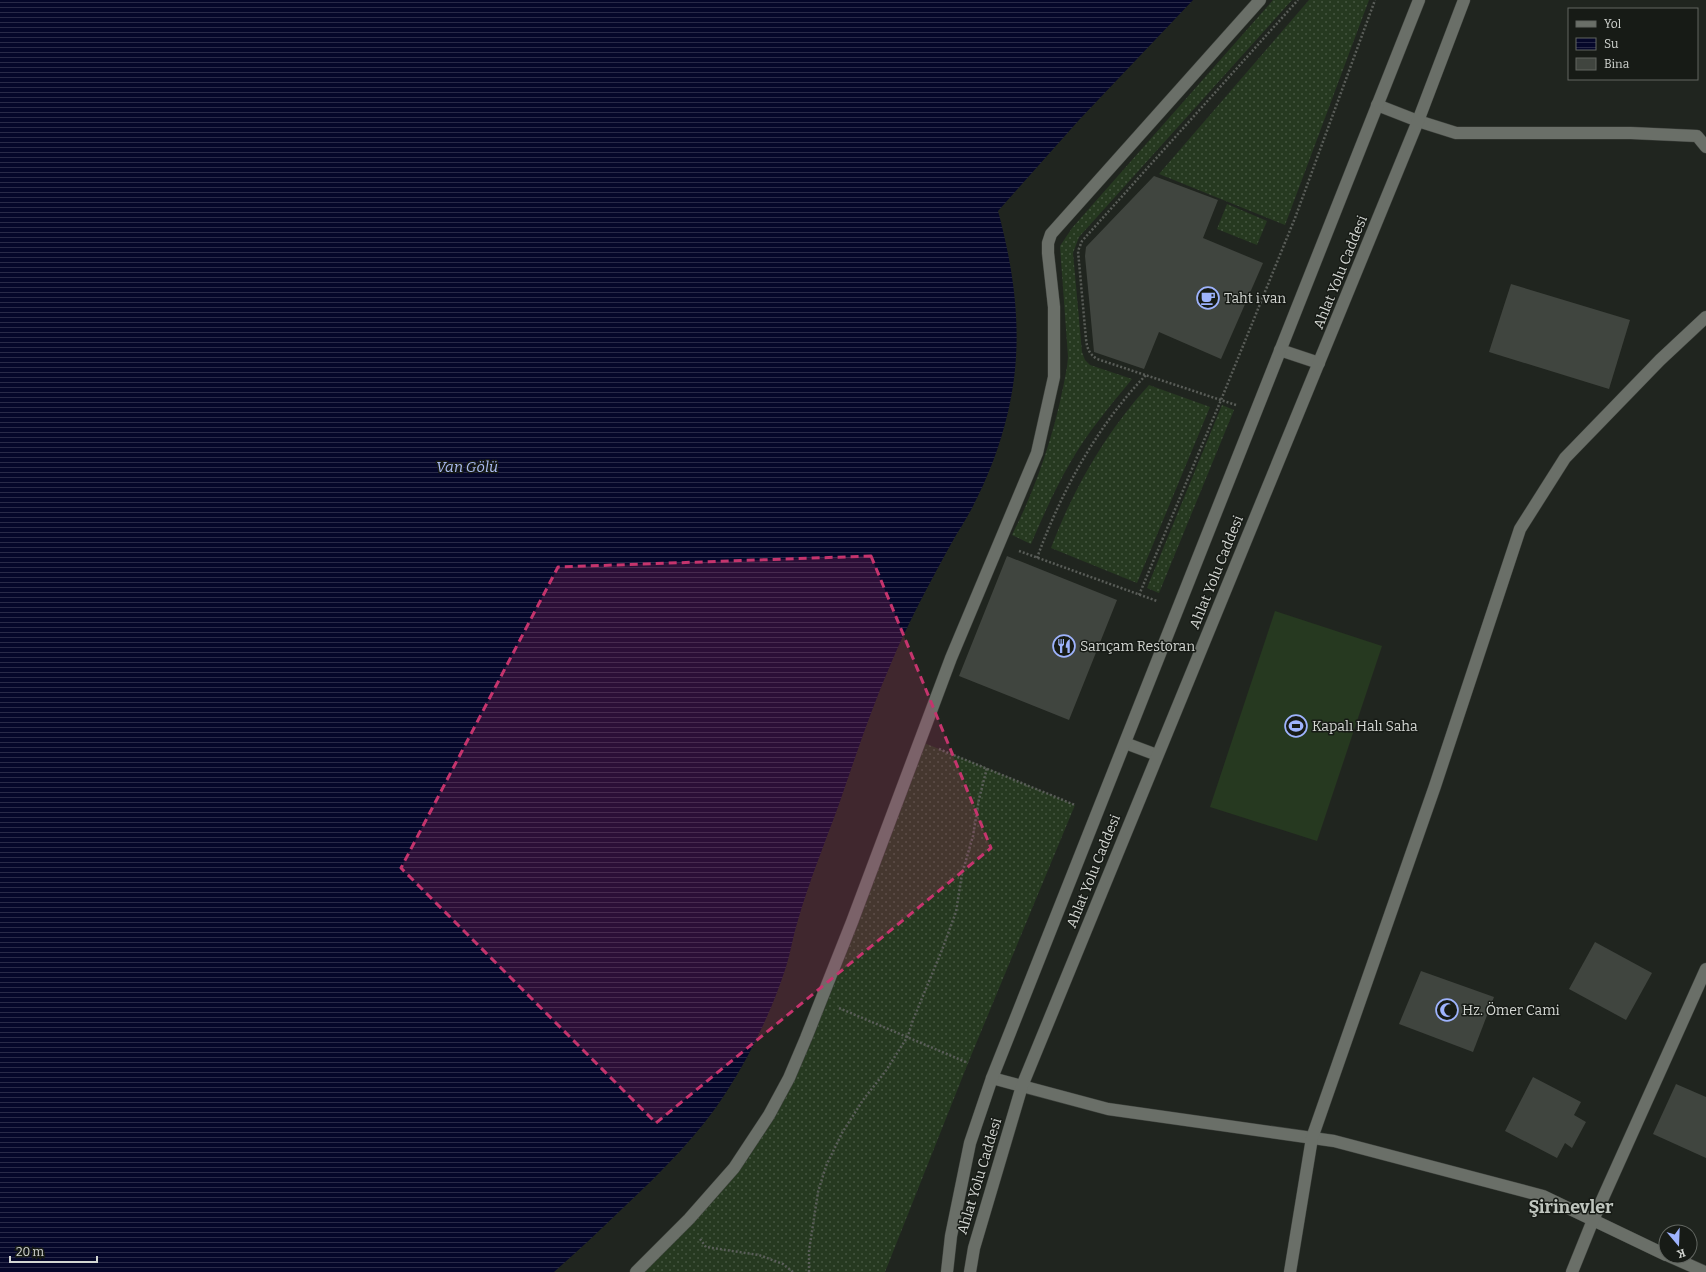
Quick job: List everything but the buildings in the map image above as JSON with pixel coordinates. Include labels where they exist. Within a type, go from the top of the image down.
[{"type":"street","points":[[636,1272],[689,1219],[734,1168],[770,1114],[789,1078],[821,1000],[951,658],[1037,453],[1054,377],[1054,307],[1048,243],[1051,234],[1260,0]]},
{"type":"street","name":"Ahlat Yolu Caddesi","points":[[947,1272],[952,1236],[970,1143],[992,1078],[1419,0]]},
{"type":"street","name":"Ahlat Yolu Caddesi","points":[[970,1272],[974,1248],[1022,1086],[1418,121],[1464,0]]},
{"type":"street","points":[[1377,106],[1456,133],[1631,133],[1697,136],[1706,147]]},
{"type":"street","points":[[1290,1272],[1312,1138],[1435,786],[1520,529],[1565,458],[1660,360],[1706,317]]},
{"type":"street","points":[[1280,350],[1318,363]]},
{"type":"street","points":[[1125,743],[1157,755]]},
{"type":"street","points":[[1572,1272],[1593,1220],[1706,969]]},
{"type":"street","points":[[992,1078],[1108,1108],[1334,1141],[1543,1196],[1658,1251]]},
{"type":"street","points":[[1687,1264],[1705,1272]]},
{"type":"path","points":[[1240,407],[1097,359],[1088,350],[1078,251],[1082,241],[1298,0]]},
{"type":"path","points":[[1139,595],[1221,400],[1295,218],[1375,0]]},
{"type":"path","points":[[1037,558],[1059,503],[1080,467],[1104,428],[1134,387],[1146,375]]},
{"type":"path","points":[[998,543],[1160,602]]},
{"type":"path","points":[[919,741],[1075,805]]},
{"type":"path","points":[[809,1272],[809,1251],[818,1192],[826,1166],[842,1133],[863,1100],[885,1072],[908,1036],[956,912],[962,874],[973,836],[979,799],[987,768]]},
{"type":"path","points":[[821,1000],[968,1062]]},
{"type":"path","points":[[689,1219],[706,1247],[758,1255],[783,1264],[793,1272]]},
{"type":"highlighted area","points":[[871,556],[991,848],[656,1123],[401,868],[558,567]]},
{"type":"green space","points":[[1273,0],[1292,0],[1079,237],[1073,253],[1082,352],[1085,360],[1090,365],[1132,379],[1099,420],[1077,452],[1054,493],[1031,544],[1012,535],[1031,495],[1046,453],[1058,410],[1067,367],[1068,357],[1060,246],[1072,228]]},
{"type":"green space","points":[[1309,0],[1369,0],[1285,225],[1159,174]]},
{"type":"green space","points":[[1227,204],[1267,221],[1257,245],[1217,229]]},
{"type":"green space","points":[[1149,385],[1210,407],[1137,583],[1051,548],[1080,483],[1092,462],[1133,403]]},
{"type":"green space","points":[[1222,405],[1234,410],[1159,593],[1147,588]]},
{"type":"green space","name":"Kapalı Halı Saha","points":[[1275,611],[1382,646],[1317,841],[1210,807]]},
{"type":"green space","points":[[919,741],[1075,805],[968,1063],[885,1272],[636,1272],[689,1219],[769,1115]]},
{"type":"water","name":"Van Gölü","points":[[0,0],[1193,0],[1079,120],[998,211],[1013,286],[1017,336],[1013,387],[1005,425],[993,461],[978,496],[920,602],[884,679],[807,892],[796,926],[786,967],[774,999],[761,1030],[745,1061],[716,1107],[692,1138],[652,1180],[554,1272],[0,1272]]},
{"type":"place","name":"Taht i van","points":[[1208,298]]},
{"type":"place","name":"Sarıçam Restoran","points":[[1064,646]]},
{"type":"place","name":"Kapalı Halı Saha","points":[[1296,726]]},
{"type":"place","name":"Hz. Ömer Cami","points":[[1447,1010]]},
{"type":"district","name":"Şirinevler","points":[[1571,1207]]}]
